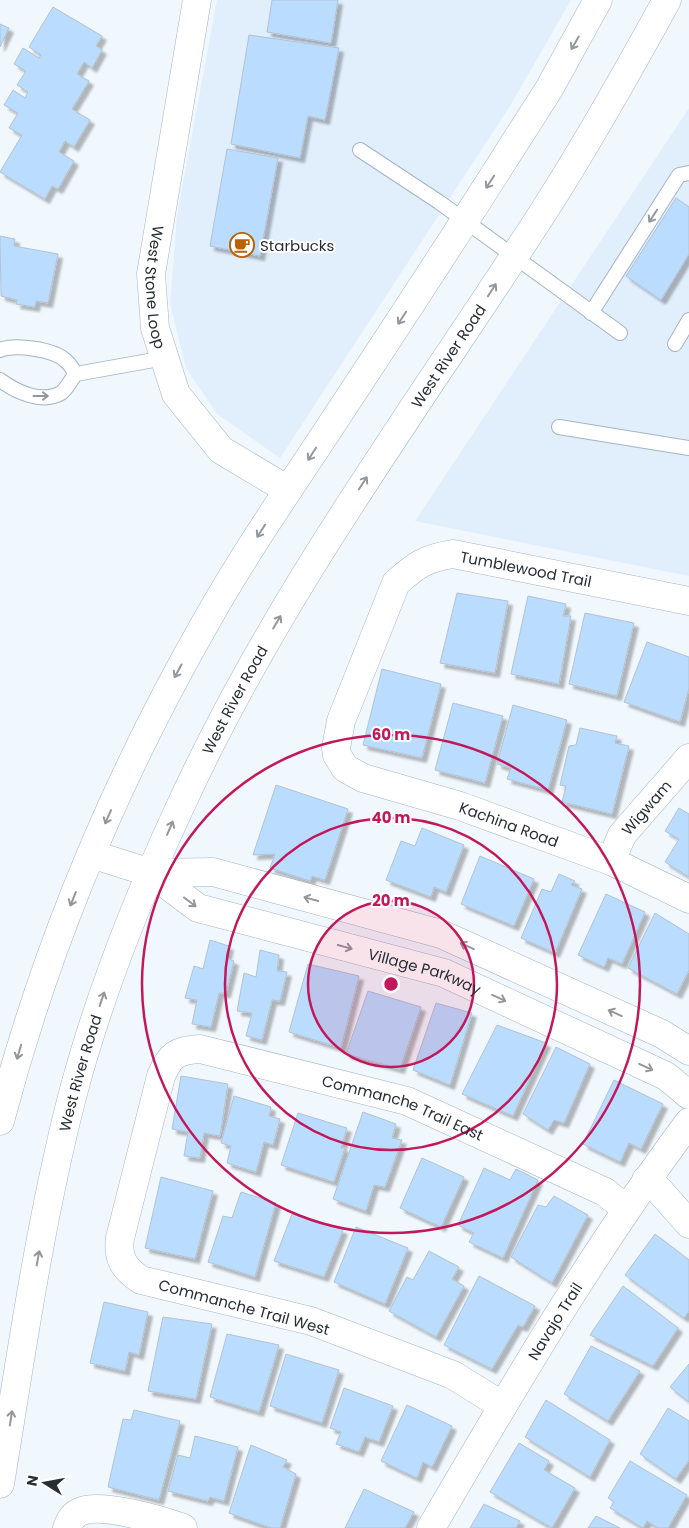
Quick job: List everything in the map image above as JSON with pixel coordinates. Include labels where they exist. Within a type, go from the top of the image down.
[{"type":"street","name":"West Stone Loop","points":[[197,0],[151,274],[155,328],[176,394],[221,450],[288,490]]},
{"type":"street","points":[[0,1121],[40,986],[91,854],[141,744],[172,682],[235,571],[465,222],[549,89],[598,0]]},
{"type":"street","name":"West River Road","points":[[0,1484],[46,1214],[72,1099],[114,965],[151,873],[209,746],[270,634],[362,484],[514,256],[600,120],[667,0]]},
{"type":"street","name":"Tumblewood Trail","points":[[336,748],[341,721],[396,583],[412,568],[430,558],[453,554],[689,601]]},
{"type":"street","name":"Kachina Road","points":[[336,748],[337,755],[345,768],[363,778],[460,806],[611,861],[689,899]]},
{"type":"street","name":"Wigwam","points":[[611,861],[622,836],[689,758]]},
{"type":"street","name":"Village Parkway","points":[[91,854],[151,873],[211,872],[441,934],[662,1034],[689,1051]]},
{"type":"street","name":"Village Parkway","points":[[151,873],[198,908],[444,973],[666,1076],[689,1095]]},
{"type":"street","name":"Commanche Trail East","points":[[168,1060],[186,1050],[200,1049],[407,1101],[606,1192],[626,1209]]},
{"type":"street","name":"Commanche Trail West","points":[[168,1060],[161,1076],[120,1238],[118,1250],[127,1271],[141,1280],[312,1321],[453,1375],[503,1406]]},
{"type":"street","name":"Navajo Trail","points":[[432,1528],[556,1318],[626,1209],[689,1122]]},
{"type":"street","points":[[646,1180],[658,1189],[689,1224]]},
{"type":"street","points":[[67,1528],[70,1519],[81,1511],[93,1509],[165,1522],[183,1528]]},
{"type":"lane","points":[[360,150],[514,256],[620,333]]},
{"type":"lane","points":[[591,312],[679,175],[689,173]]},
{"type":"lane","points":[[674,344],[689,320]]},
{"type":"lane","points":[[0,350],[8,347],[43,350],[65,359],[76,374]]},
{"type":"lane","points":[[0,380],[10,388],[33,396],[50,396],[62,392],[76,374],[165,358]]},
{"type":"lane","points":[[559,427],[689,448]]},
{"type":"shaded area","points":[[217,0],[571,0],[510,106],[280,458],[217,414],[186,368],[170,304],[177,216]]},
{"type":"shaded area","points":[[689,108],[689,576],[415,521]]},
{"type":"building","points":[[272,0],[338,0],[331,43],[267,32]]},
{"type":"building","points":[[53,7],[102,36],[96,46],[102,50],[92,68],[84,62],[77,74],[89,81],[72,109],[90,120],[74,147],[65,141],[59,152],[74,161],[58,189],[52,186],[45,199],[0,172],[22,135],[9,128],[18,113],[4,105],[13,90],[25,98],[28,92],[17,85],[26,71],[14,64],[23,48],[39,58],[41,55],[29,47]]},
{"type":"building","points":[[0,24],[9,28],[0,47]]},
{"type":"building","points":[[249,35],[339,48],[325,120],[308,116],[300,158],[231,144]]},
{"type":"building","points":[[227,149],[278,158],[260,256],[210,246]]},
{"type":"building","points":[[676,198],[689,207],[689,254],[661,300],[626,276]]},
{"type":"building","points":[[0,236],[15,239],[14,246],[58,254],[48,303],[36,301],[35,307],[16,304],[17,300],[1,296]]},
{"type":"building","points":[[457,593],[508,601],[495,673],[440,663]]},
{"type":"building","points":[[528,596],[566,604],[563,616],[571,616],[559,684],[511,674]]},
{"type":"building","points":[[585,613],[634,623],[617,696],[569,684]]},
{"type":"building","points":[[647,642],[689,657],[689,688],[680,722],[624,702]]},
{"type":"building","points":[[382,669],[441,684],[422,758],[363,745]]},
{"type":"building","points":[[453,703],[503,716],[485,783],[435,770]]},
{"type":"building","points":[[513,705],[567,720],[548,790],[507,779],[511,768],[497,764]]},
{"type":"building","points":[[580,728],[617,736],[615,743],[629,746],[612,814],[562,802],[566,786],[560,785],[569,746],[576,745]]},
{"type":"building","points":[[276,785],[348,809],[325,880],[312,876],[310,881],[270,868],[275,854],[253,855]]},
{"type":"building","points":[[679,808],[689,814],[689,877],[665,862],[679,839],[665,831]]},
{"type":"building","points":[[422,828],[464,845],[446,892],[434,887],[431,897],[386,880],[401,841],[415,846]]},
{"type":"building","points":[[480,856],[534,879],[514,926],[461,904]]},
{"type":"building","points":[[559,874],[575,881],[571,885],[582,889],[555,953],[521,938],[542,889],[551,892]]},
{"type":"building","points":[[606,894],[645,912],[622,964],[608,958],[604,967],[578,955]]},
{"type":"building","points":[[655,913],[689,934],[689,970],[677,994],[628,968]]},
{"type":"building","points":[[210,940],[229,946],[226,958],[234,961],[226,993],[219,993],[211,1027],[192,1024],[197,1000],[185,998],[194,966],[203,969]]},
{"type":"building","points":[[260,950],[279,955],[277,971],[287,972],[280,1001],[272,1000],[262,1040],[246,1036],[252,1013],[237,1011],[244,973],[256,977]]},
{"type":"building","points":[[308,964],[359,976],[341,1048],[289,1032]]},
{"type":"building","points":[[368,991],[421,1007],[400,1069],[346,1054]]},
{"type":"building","points":[[436,1003],[472,1013],[450,1085],[413,1070]]},
{"type":"building","points":[[497,1025],[546,1043],[513,1116],[462,1094]]},
{"type":"building","points":[[556,1047],[590,1064],[564,1123],[554,1120],[548,1130],[523,1114]]},
{"type":"building","points":[[181,1076],[228,1084],[220,1136],[204,1133],[200,1158],[184,1156],[188,1132],[172,1129]]},
{"type":"building","points":[[614,1080],[663,1104],[641,1149],[629,1143],[620,1162],[583,1144]]},
{"type":"building","points":[[234,1096],[271,1107],[269,1116],[280,1119],[273,1145],[264,1142],[256,1172],[227,1163],[231,1146],[221,1143]]},
{"type":"building","points":[[363,1112],[396,1124],[392,1138],[402,1140],[385,1187],[374,1185],[366,1211],[333,1199]]},
{"type":"building","points":[[298,1113],[347,1128],[341,1148],[345,1148],[334,1182],[281,1165]]},
{"type":"building","points":[[422,1158],[464,1177],[441,1227],[400,1208]]},
{"type":"building","points":[[484,1168],[510,1180],[516,1169],[538,1180],[503,1258],[469,1242],[474,1233],[458,1225]]},
{"type":"building","points":[[161,1177],[213,1191],[195,1259],[145,1248]]},
{"type":"building","points":[[241,1192],[276,1203],[255,1277],[208,1262],[223,1216],[232,1218]]},
{"type":"building","points":[[554,1196],[588,1215],[552,1283],[511,1257],[538,1205],[546,1207]]},
{"type":"building","points":[[292,1214],[343,1230],[324,1277],[274,1261]]},
{"type":"building","points":[[356,1227],[408,1248],[385,1304],[334,1282]]},
{"type":"building","points":[[655,1234],[689,1260],[689,1311],[684,1318],[625,1275]]},
{"type":"building","points":[[429,1251],[459,1267],[452,1279],[464,1286],[436,1337],[389,1311],[407,1277],[413,1280]]},
{"type":"building","points":[[479,1276],[535,1306],[523,1327],[518,1325],[492,1369],[444,1345]]},
{"type":"building","points":[[623,1286],[678,1328],[653,1366],[590,1335]]},
{"type":"building","points":[[104,1302],[148,1312],[139,1355],[129,1352],[125,1371],[90,1363]]},
{"type":"building","points":[[163,1317],[212,1324],[196,1399],[148,1391]]},
{"type":"building","points":[[227,1334],[279,1345],[259,1412],[210,1397]]},
{"type":"building","points":[[591,1346],[640,1371],[608,1421],[564,1394]]},
{"type":"building","points":[[286,1354],[339,1370],[322,1423],[270,1406]]},
{"type":"building","points":[[689,1364],[689,1402],[670,1387]]},
{"type":"building","points":[[344,1388],[393,1406],[379,1442],[365,1437],[359,1452],[336,1444],[341,1432],[330,1428]]},
{"type":"building","points":[[546,1400],[610,1440],[590,1477],[525,1437]]},
{"type":"building","points":[[407,1405],[452,1426],[432,1467],[423,1462],[417,1478],[381,1461]]},
{"type":"building","points":[[668,1408],[689,1421],[689,1460],[676,1479],[640,1454]]},
{"type":"building","points":[[134,1410],[180,1421],[159,1500],[108,1487],[123,1419],[131,1420]]},
{"type":"building","points":[[195,1436],[238,1447],[224,1501],[210,1497],[208,1501],[168,1491],[178,1455],[190,1458]]},
{"type":"building","points":[[519,1443],[549,1461],[544,1470],[575,1488],[552,1528],[490,1492]]},
{"type":"building","points":[[251,1445],[287,1460],[283,1467],[296,1474],[280,1528],[271,1528],[229,1513]]},
{"type":"building","points":[[630,1461],[687,1495],[668,1528],[658,1528],[647,1521],[643,1528],[610,1508],[614,1502],[608,1498]]},
{"type":"building","points":[[364,1489],[414,1512],[405,1528],[345,1528]]},
{"type":"building","points":[[484,1504],[520,1521],[516,1528],[470,1528]]},
{"type":"building","points":[[596,1516],[620,1528],[588,1528]]},
{"type":"place","name":"Starbucks","points":[[242,245]]}]
